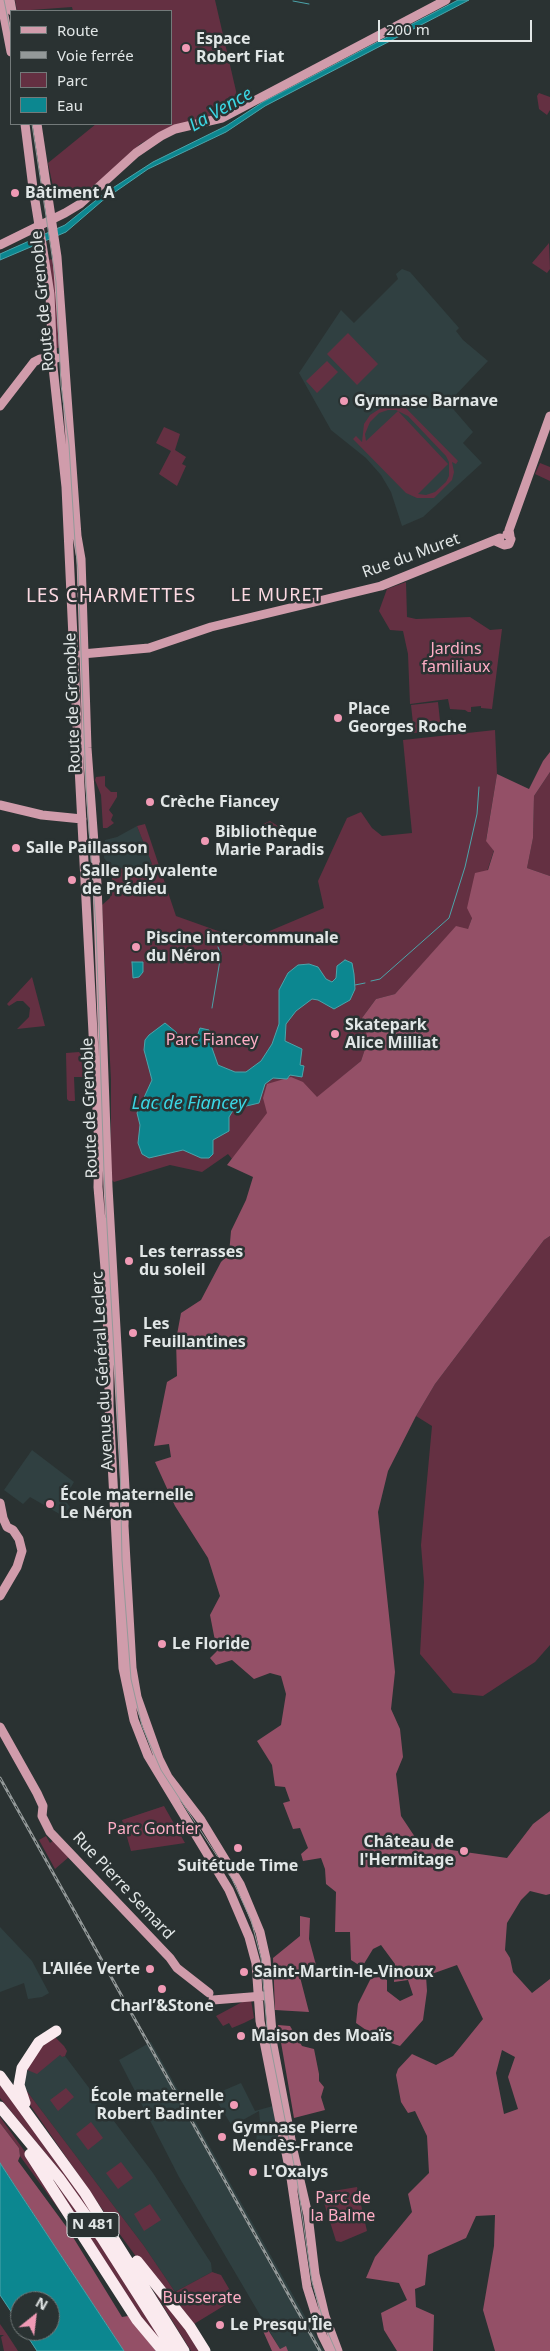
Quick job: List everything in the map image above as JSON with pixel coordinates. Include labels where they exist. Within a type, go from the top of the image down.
[{"type":"highway","points":[[35,2122],[21,2092],[20,2074],[36,2045],[56,2031]]},
{"type":"highway","name":"N 481","points":[[0,2076],[60,2157],[143,2282],[184,2351]]},
{"type":"highway","name":"N 481","points":[[0,2107],[59,2178],[106,2245],[174,2351]]},
{"type":"highway","points":[[0,2112],[44,2172],[137,2320],[163,2351]]},
{"type":"highway","points":[[60,2157],[138,2263],[190,2327],[213,2351]]},
{"type":"highway","points":[[190,2327],[205,2351]]},
{"type":"main road","points":[[1,0],[10,47]]},
{"type":"main road","points":[[0,245],[52,222],[80,204],[136,153],[161,136],[175,129],[222,118],[446,0]]},
{"type":"main road","name":"Route de Grenoble","points":[[25,125],[50,294],[53,358],[65,471],[99,1147],[103,1187]]},
{"type":"main road","name":"Route de Grenoble","points":[[37,125],[57,256],[77,536],[81,559],[86,654],[87,748],[97,884],[103,1187]]},
{"type":"main road","points":[[0,406],[34,362],[40,359],[64,357]]},
{"type":"main road","name":"Rue du Muret","points":[[74,654],[149,648],[211,627],[382,586],[503,537],[550,416]]},
{"type":"main road","points":[[0,805],[82,823]]},
{"type":"main road","name":"Avenue du Général Leclerc","points":[[103,1187],[125,1488],[125,1559],[137,1697],[158,1760],[189,1807],[201,1820],[242,1887],[261,1939],[266,1959],[273,2045],[293,2150],[308,2215],[312,2256],[320,2300],[338,2351]]},
{"type":"main road","name":"Avenue du Général Leclerc","points":[[103,1187],[109,1406],[125,1681],[134,1720],[148,1756],[225,1883],[244,1923],[256,1963],[260,2021],[288,2162],[306,2287],[322,2335],[330,2351]]},
{"type":"main road","points":[[0,1503],[7,1527],[12,1530],[18,1539],[22,1551],[17,1567],[0,1596]]},
{"type":"main road","name":"Rue Pierre Semard","points":[[0,1727],[43,1806],[42,1816],[50,1832],[177,1968],[210,1996],[225,1998],[259,1997]]},
{"type":"main road","points":[[259,1997],[269,1995]]},
{"type":"shaded area","points":[[402,269],[410,272],[459,328],[456,331],[463,340],[488,361],[448,403],[473,432],[463,443],[482,463],[423,517],[402,526],[391,492],[381,475],[366,458],[331,430],[299,373],[341,310],[354,323],[398,279],[396,274]]},
{"type":"shaded area","points":[[550,752],[550,772],[534,796],[533,838],[527,868],[550,876],[550,1236],[544,1240],[435,1384],[416,1416],[388,1471],[378,1512],[395,1672],[391,1709],[400,1729],[403,1757],[396,1774],[401,1816],[415,1837],[451,1850],[507,1858],[533,1824],[550,1811],[550,1894],[546,1895],[530,1891],[521,1900],[507,1923],[505,1950],[510,1958],[513,1972],[532,1993],[550,1979],[550,2351],[495,2351],[483,2310],[494,2246],[495,2215],[476,2216],[466,2238],[428,2255],[425,2285],[415,2289],[416,2307],[434,2315],[433,2351],[397,2351],[384,2330],[381,2313],[407,2300],[399,2283],[366,2278],[375,2257],[412,2212],[408,2194],[429,2173],[427,2136],[415,2111],[408,2113],[401,2102],[396,2075],[398,2069],[412,2054],[436,2065],[453,2056],[483,2019],[457,1965],[426,1976],[427,1991],[423,2020],[400,2046],[379,2039],[356,2023],[358,2004],[371,1978],[381,1977],[387,1980],[387,1991],[400,2001],[413,1995],[408,1980],[394,1982],[395,1964],[381,1945],[373,1949],[362,1967],[351,1960],[350,1932],[335,1932],[336,1892],[326,1884],[325,1869],[321,1858],[303,1861],[301,1854],[308,1848],[300,1828],[293,1829],[283,1803],[290,1801],[285,1787],[275,1786],[272,1765],[257,1741],[281,1725],[286,1694],[281,1676],[270,1673],[254,1679],[232,1660],[216,1665],[210,1658],[217,1651],[210,1615],[220,1596],[208,1558],[175,1506],[155,1462],[171,1457],[169,1444],[154,1446],[167,1382],[177,1376],[176,1340],[181,1313],[201,1300],[221,1262],[229,1254],[231,1231],[246,1200],[253,1177],[227,1165],[267,1113],[263,1098],[267,1084],[291,1077],[303,1082],[317,1097],[361,1061],[368,1040],[362,1018],[376,999],[395,994],[456,926],[468,929],[472,918],[467,908],[475,873],[488,870],[494,851],[486,841],[497,774],[529,789],[543,761]],"holes":[[[502,2050],[515,2057],[508,2077],[518,2109],[504,2114],[496,2073]]]},
{"type":"shaded area","points":[[137,826],[152,864],[127,870],[111,866],[104,858],[105,840],[117,837]]},
{"type":"shaded area","points":[[32,1450],[74,1482],[64,1499],[70,1507],[63,1516],[30,1497],[23,1504],[4,1490]]},
{"type":"shaded area","points":[[300,1916],[310,1918],[309,1939],[316,1965],[300,1977],[309,2012],[275,2010],[273,1958],[300,1936]]},
{"type":"shaded area","points":[[0,1927],[32,1961],[49,1993],[42,1997],[28,1999],[24,1983],[0,1992]]},
{"type":"shaded area","points":[[278,2025],[290,2026],[302,2046],[314,2049],[319,2081],[324,2087],[321,2097],[325,2110],[294,2118]]},
{"type":"shaded area","points":[[151,2042],[324,2351],[288,2351],[285,2347],[280,2349],[179,2177],[119,2060]]},
{"type":"shaded area","points":[[60,2055],[62,2057],[65,2056],[153,2173],[211,2263],[212,2272],[175,2292],[144,2246],[26,2090],[23,2079],[25,2069]]},
{"type":"shaded area","points":[[241,2083],[255,2111],[273,2106],[283,2150],[256,2153],[257,2123],[260,2122],[259,2111],[232,2126],[213,2095]]},
{"type":"shaded area","points":[[0,2123],[19,2148],[20,2156],[18,2161],[68,2229],[122,2317],[128,2316],[156,2351],[124,2351],[0,2163]]},
{"type":"shaded area","points":[[260,2317],[280,2349],[286,2346],[288,2351],[272,2351],[259,2322]]},
{"type":"green space","points":[[15,0],[215,0],[239,104],[227,112],[206,120],[164,131],[140,144],[104,179],[82,195],[54,191],[48,163],[95,125],[172,125],[172,10],[73,10],[72,7],[17,10]]},
{"type":"green space","points":[[539,93],[550,97],[550,110],[547,115],[539,109],[537,96]]},
{"type":"green space","points":[[549,243],[550,269],[547,273],[532,263]]},
{"type":"green space","points":[[54,259],[61,348],[56,348],[46,260]]},
{"type":"green space","points":[[348,333],[378,364],[357,385],[327,354]]},
{"type":"green space","points":[[327,361],[338,372],[317,393],[306,381]]},
{"type":"green space","points":[[396,398],[458,461],[456,464],[452,462],[454,472],[452,480],[434,498],[417,498],[406,493],[353,439],[356,436],[362,442],[364,424],[370,415],[381,408],[398,407],[394,401]],"holes":[[[388,410],[398,411],[366,441],[365,434],[370,422],[379,413]],[[398,411],[408,416],[446,456],[449,462],[449,476],[446,482],[435,492],[426,495],[418,494],[448,464]]]},
{"type":"green space","points":[[164,427],[180,434],[175,450],[186,457],[182,464],[186,466],[177,486],[159,474],[171,451],[156,443]]},
{"type":"green space","points":[[540,463],[550,467],[550,481],[535,474]]},
{"type":"green space","name":"Jardins familiaux","points":[[406,582],[407,617],[416,619],[470,617],[490,630],[502,629],[492,709],[481,708],[481,706],[471,707],[471,712],[468,712],[450,709],[448,699],[410,704],[408,654],[403,631],[390,630],[379,611],[387,589]]},
{"type":"green space","points":[[438,702],[441,730],[414,733],[411,705]]},
{"type":"green space","name":"Parc Fiancey","points":[[495,730],[497,774],[486,840],[494,850],[468,930],[456,927],[395,994],[376,999],[362,1018],[368,1040],[361,1061],[237,1165],[228,1154],[202,1172],[170,1165],[114,1182],[111,1179],[111,1080],[102,905],[110,898],[113,867],[129,870],[152,864],[137,826],[145,824],[176,916],[246,941],[324,908],[318,881],[347,818],[361,812],[372,828],[382,836],[412,833],[403,740]]},
{"type":"green space","points":[[550,772],[550,876],[527,868],[533,838],[534,796]]},
{"type":"green space","points":[[105,776],[105,786],[111,792],[117,792],[117,797],[109,810],[113,815],[111,820],[114,823],[107,828],[103,828],[101,795],[95,780],[96,777]]},
{"type":"green space","points":[[270,821],[278,826],[271,836],[260,830],[263,824]]},
{"type":"green space","points":[[32,977],[45,1026],[17,1029],[29,1017],[30,1008],[23,1001],[17,1001],[9,1006],[7,1004]]},
{"type":"green space","points":[[79,1052],[81,1055],[83,1077],[74,1077],[75,1101],[69,1101],[67,1099],[66,1053]]},
{"type":"green space","points":[[550,1236],[550,1645],[535,1662],[483,1696],[453,1693],[420,1654],[424,1582],[421,1545],[432,1426],[416,1416],[435,1384],[544,1240]]},
{"type":"green space","name":"Parc Gontier","points":[[164,1806],[185,1843],[131,1851],[122,1820]]},
{"type":"green space","points":[[46,1836],[50,1843],[54,1840],[70,1856],[55,1869],[39,1840]]},
{"type":"green space","points":[[251,2000],[254,2018],[244,2023],[232,2028],[229,2023],[223,2026],[216,2016],[244,2001]]},
{"type":"green space","points":[[54,2036],[67,2051],[65,2056],[62,2057],[60,2055],[37,2074],[25,2069],[35,2053]]},
{"type":"green space","points":[[0,2085],[57,2159],[133,2272],[60,2171],[0,2098]]},
{"type":"green space","points":[[66,2088],[74,2097],[58,2111],[50,2100]]},
{"type":"green space","name":"Buisserate","points":[[26,2090],[144,2246],[175,2292],[212,2272],[221,2275],[235,2299],[194,2324],[172,2295],[140,2262],[116,2229],[30,2105],[25,2095]]},
{"type":"green space","points":[[0,2117],[28,2156],[71,2226],[20,2156],[19,2148],[0,2123]]},
{"type":"green space","points":[[91,2122],[103,2138],[88,2150],[76,2134]]},
{"type":"green space","points":[[121,2162],[133,2178],[118,2189],[106,2173]]},
{"type":"green space","points":[[44,2166],[107,2253],[170,2351],[158,2344]]},
{"type":"green space","name":"Parc de la Balme","points":[[357,2187],[367,2231],[341,2242],[336,2241],[321,2193]]},
{"type":"green space","points":[[150,2204],[161,2220],[144,2231],[134,2214]]},
{"type":"green space","points":[[145,2277],[203,2351],[191,2351]]},
{"type":"green space","points":[[0,2324],[18,2351],[4,2351],[1,2337],[4,2335],[0,2335]]},
{"type":"water","points":[[458,0],[469,0],[265,106],[226,132],[148,169],[102,201],[66,232],[0,260],[0,254],[65,225],[105,193],[153,162],[226,126],[263,102]]},
{"type":"water","name":"Lac de Fiancey","points":[[345,960],[352,963],[354,974],[355,989],[350,1000],[334,1009],[318,1000],[312,999],[296,1011],[286,1024],[285,1041],[302,1049],[300,1065],[304,1066],[302,1077],[290,1075],[287,1079],[273,1078],[265,1084],[259,1103],[234,1109],[229,1117],[229,1131],[213,1140],[213,1154],[209,1158],[201,1158],[183,1150],[149,1158],[142,1154],[138,1143],[140,1125],[137,1113],[152,1080],[144,1050],[145,1040],[149,1035],[165,1023],[176,1032],[181,1044],[187,1046],[195,1043],[200,1028],[209,1030],[212,1048],[218,1065],[235,1072],[246,1072],[261,1061],[272,1044],[279,1024],[279,990],[288,973],[298,965],[309,964],[318,967],[326,979],[332,982],[336,978],[337,966]]},
{"type":"water","points":[[132,962],[143,962],[143,972],[139,977],[133,978]]},
{"type":"water","points":[[0,2163],[124,2351],[37,2351],[30,2341],[60,2341],[60,2291],[10,2291],[10,2310],[0,2295]]},
{"type":"waterway","points":[[293,1],[309,4]]},
{"type":"waterway","points":[[371,981],[380,979],[449,918],[465,867],[477,814],[479,787]]},
{"type":"waterway","points":[[212,1008],[221,954],[218,947]]},
{"type":"waterway","points":[[355,985],[365,983]]},
{"type":"tram line","points":[[4,0],[10,30]]},
{"type":"tram line","points":[[32,125],[56,282],[61,385],[69,445],[78,570],[86,786],[96,927],[104,1172],[120,1460],[122,1560],[131,1679],[142,1726],[161,1770],[232,1879],[251,1920],[261,1958],[267,2028],[297,2180],[312,2282],[325,2326],[336,2351]]},
{"type":"railway","points":[[0,1778],[320,2351]]},
{"type":"place","name":"Espace Robert Fiat","points":[[186,48]]},
{"type":"place","name":"Bâtiment A","points":[[15,193]]},
{"type":"place","name":"Gymnase Barnave","points":[[344,401]]},
{"type":"place","name":"Place Georges Roche","points":[[338,718]]},
{"type":"place","name":"Crèche Fiancey","points":[[150,802]]},
{"type":"place","name":"Bibliothèque Marie Paradis","points":[[205,841]]},
{"type":"place","name":"Salle Paillasson","points":[[16,848]]},
{"type":"place","name":"Salle polyvalente de Prédieu","points":[[72,880]]},
{"type":"place","name":"Piscine intercommunale du Néron","points":[[136,947]]},
{"type":"place","name":"Skatepark Alice Milliat","points":[[335,1034]]},
{"type":"place","name":"Les terrasses du soleil","points":[[129,1261]]},
{"type":"place","name":"Les Feuillantines","points":[[133,1333]]},
{"type":"place","name":"École maternelle Le Néron","points":[[50,1504]]},
{"type":"place","name":"Le Floride","points":[[162,1644]]},
{"type":"place","name":"Suitétude Time","points":[[238,1848]]},
{"type":"place","name":"Château de l'Hermitage","points":[[464,1851]]},
{"type":"place","name":"L'Allée Verte","points":[[150,1969]]},
{"type":"place","name":"Saint-Martin-le-Vinoux","points":[[244,1972]]},
{"type":"place","name":"Charl’&Stone","points":[[162,1989]]},
{"type":"place","name":"Maison des Moaïs","points":[[241,2036]]},
{"type":"place","name":"École maternelle Robert Badinter","points":[[234,2105]]},
{"type":"place","name":"Gymnase Pierre Mendès-France","points":[[222,2137]]},
{"type":"place","name":"L'Oxalys","points":[[253,2172]]},
{"type":"place","name":"Le Presqu'Île","points":[[220,2325]]},
{"type":"district","name":"LE MURET","points":[[277,596]]},
{"type":"district","name":"LES CHARMETTES","points":[[111,597]]},
{"type":"water label","name":"La Vence","points":[[221,110]]}]
